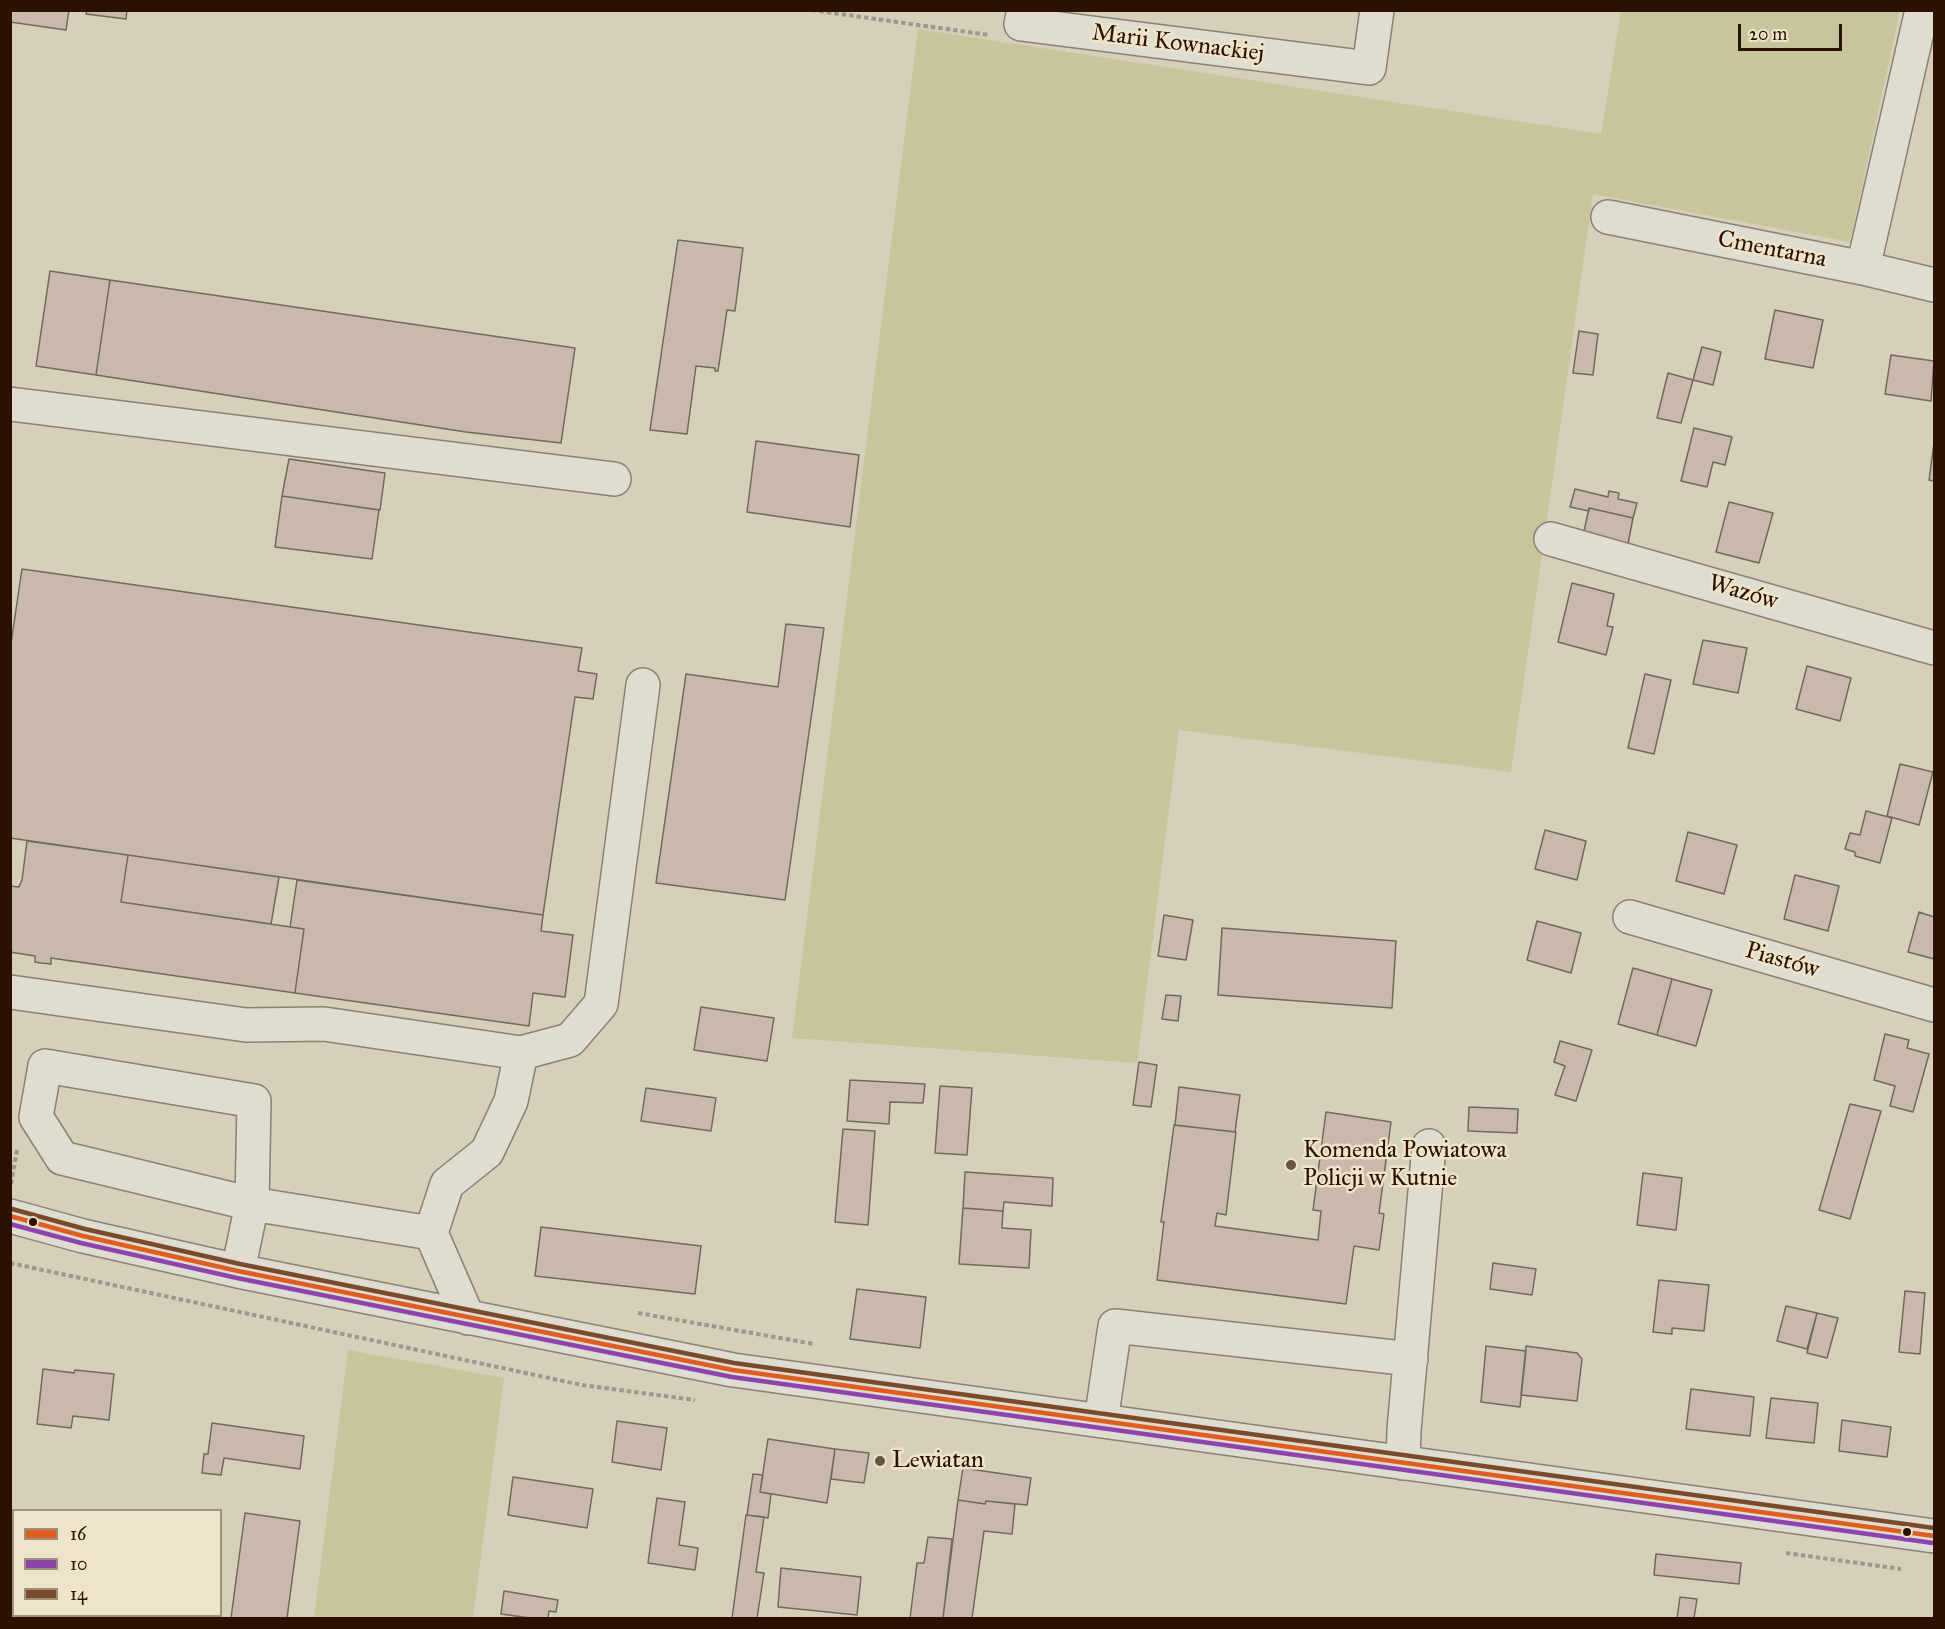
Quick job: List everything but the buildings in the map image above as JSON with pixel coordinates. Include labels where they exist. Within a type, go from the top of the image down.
[{"type":"street","name":"Marii Kownackiej","points":[[1022,17],[1369,68],[1377,10]]},
{"type":"street","points":[[1863,268],[1922,10]]},
{"type":"street","name":"Cmentarna","points":[[1608,217],[1863,268],[1935,285]]},
{"type":"street","points":[[10,404],[614,479]]},
{"type":"street","name":"Wazów","points":[[1551,539],[1935,648]]},
{"type":"street","points":[[10,992],[246,1025],[324,1024],[522,1053],[570,1040],[600,1004],[643,685]]},
{"type":"street","name":"Piastów","points":[[1630,917],[1935,1005]]},
{"type":"street","points":[[468,1318],[431,1233],[447,1184],[487,1152],[511,1101],[522,1053]]},
{"type":"street","points":[[238,1271],[252,1204],[254,1101],[45,1066],[36,1117],[62,1158],[252,1204],[431,1233]]},
{"type":"street","points":[[1403,1463],[1429,1146]]},
{"type":"street","points":[[10,1216],[83,1236],[238,1271],[733,1370],[1935,1536]]},
{"type":"street","points":[[1101,1421],[1115,1326],[1411,1359]]},
{"type":"path","points":[[812,10],[987,36],[1022,17]]},
{"type":"path","points":[[19,1139],[11,1185],[22,1186]]},
{"type":"path","points":[[627,1311],[826,1346]]},
{"type":"shaded area","points":[[1621,11],[1900,11],[1850,242],[1593,194],[1511,772],[1179,730],[1137,1063],[792,1038],[918,29],[1601,134]]},
{"type":"shaded area","points":[[348,1350],[504,1378],[473,1618],[314,1618]]},
{"type":"transit line","name":"14","points":[[12,1209],[85,1229],[240,1264],[734,1363],[1934,1528]]},
{"type":"transit line","name":"16","points":[[10,1216],[83,1236],[238,1271],[733,1370],[1934,1536]]},
{"type":"transit line","name":"10","points":[[10,1224],[81,1243],[237,1278],[732,1377],[1933,1543]]},
{"type":"place","name":"Komenda Powiatowa Policji w Kutnie","points":[[1291,1165]]},
{"type":"place","name":"Lewiatan","points":[[880,1461]]}]
